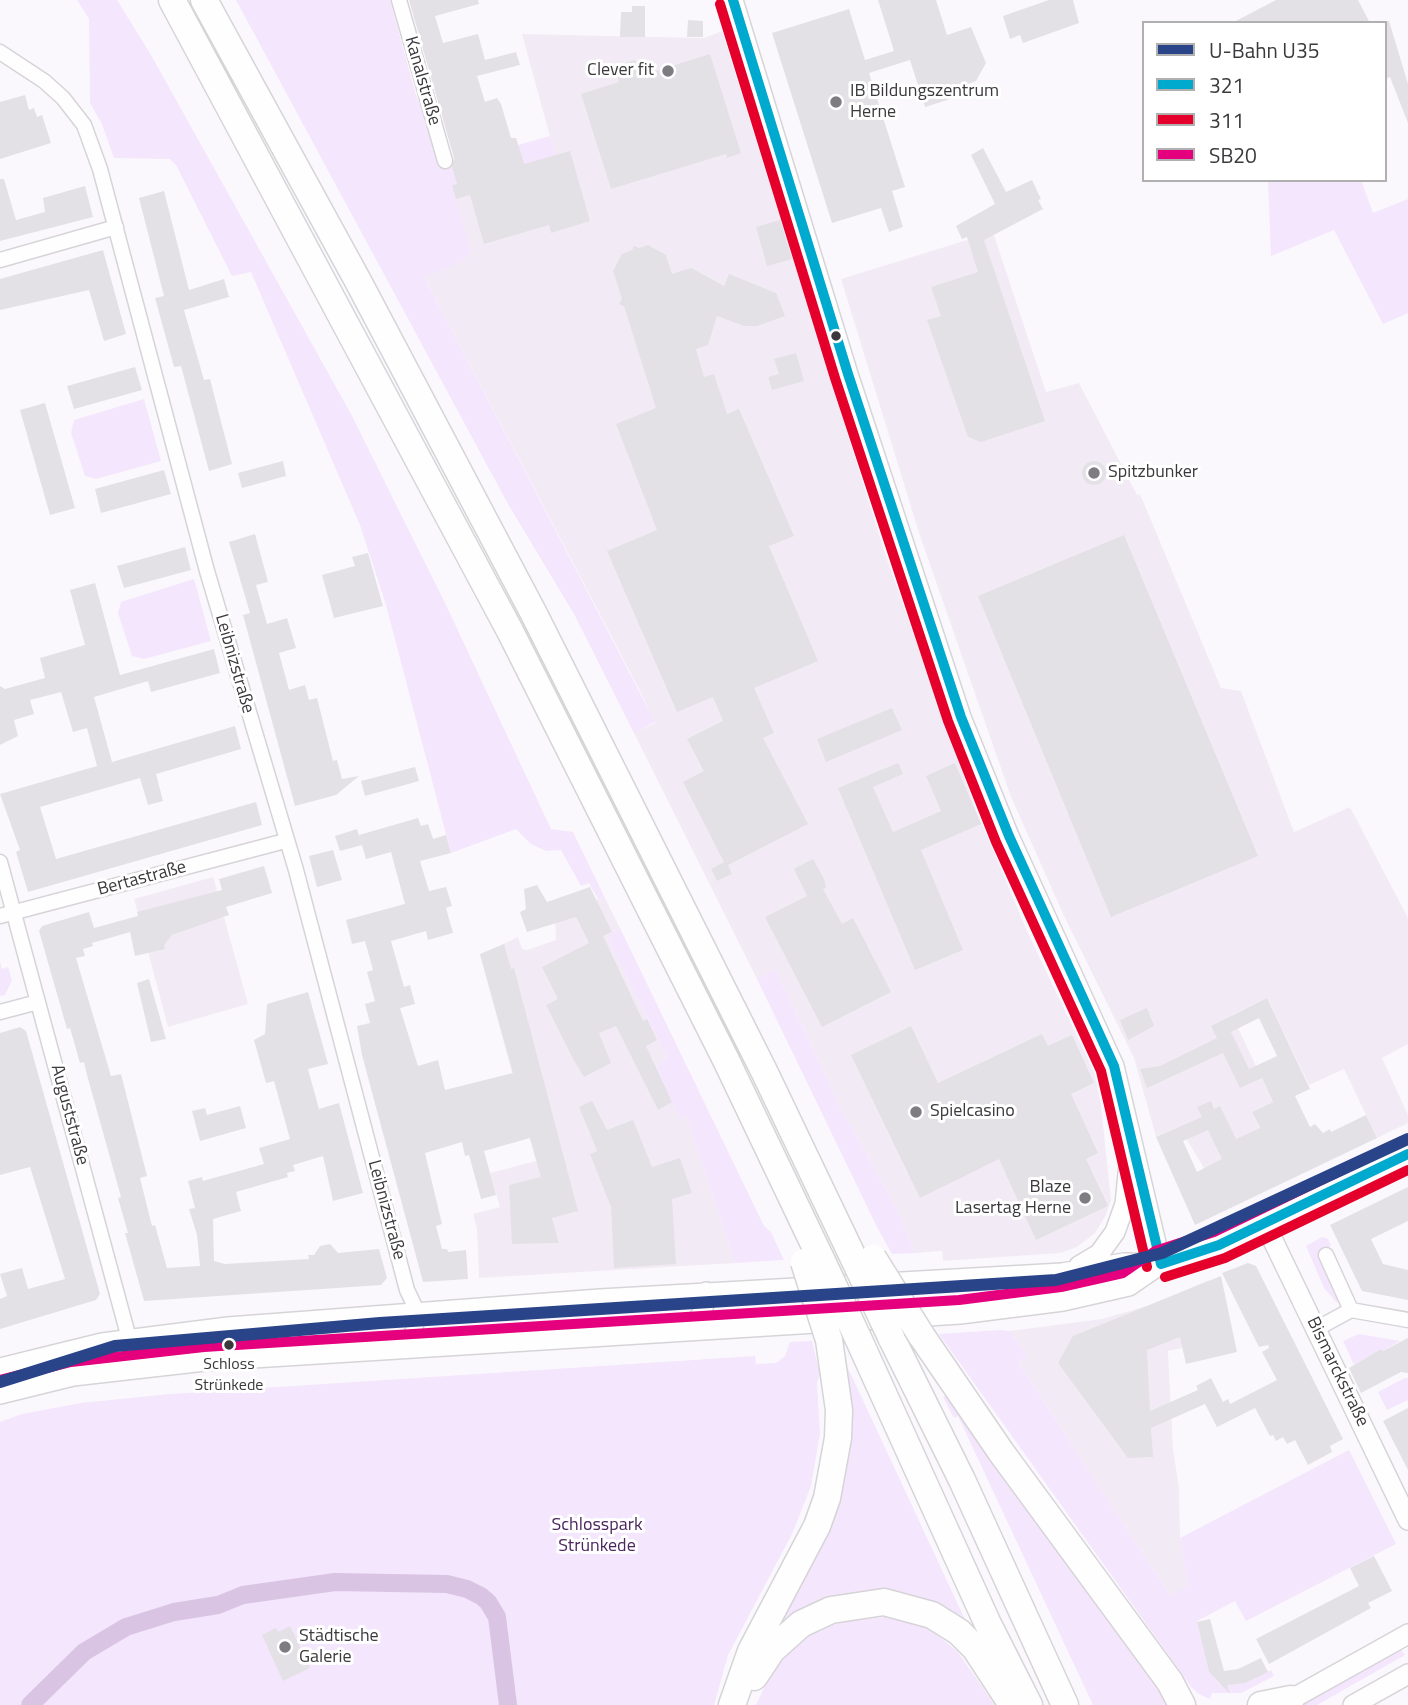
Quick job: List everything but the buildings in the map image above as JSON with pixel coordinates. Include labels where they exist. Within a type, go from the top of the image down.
[{"type":"highway","points":[[172,0],[510,631],[726,1060],[813,1262],[858,1339],[987,1622],[1029,1705]]},
{"type":"highway","points":[[204,0],[358,281],[534,614],[764,1071],[864,1259],[1176,1693],[1205,1705]]},
{"type":"highway","points":[[864,1259],[891,1337],[962,1480],[1065,1705]]},
{"type":"highway","points":[[733,1705],[751,1651],[817,1525],[827,1498],[838,1438],[835,1373],[813,1262]]},
{"type":"highway","points":[[744,1705],[758,1670],[787,1634],[831,1610],[884,1602],[932,1615],[959,1632],[975,1648],[1013,1705]]},
{"type":"highway","points":[[1261,1705],[1285,1702]]},
{"type":"street","name":"Kanalstraße","points":[[399,0],[445,161]]},
{"type":"street","points":[[733,0],[848,374],[961,717],[1009,836],[1114,1066],[1161,1264]]},
{"type":"street","name":"Leibnizstraße","points":[[0,52],[44,81],[63,98],[84,125],[100,169],[207,570],[285,841],[296,870],[407,1290],[417,1311]]},
{"type":"street","points":[[0,260],[116,227]]},
{"type":"street","name":"Bertastraße","points":[[7,914],[285,841]]},
{"type":"street","name":"Auguststraße","points":[[0,862],[7,914],[38,1002],[137,1368]]},
{"type":"street","points":[[0,1012],[38,1002]]},
{"type":"street","points":[[1062,1273],[1099,1254],[1115,1232],[1125,1203],[1133,1140]]},
{"type":"street","points":[[0,1394],[74,1376],[137,1368],[402,1348],[960,1314],[1063,1301],[1129,1286],[1161,1264],[1219,1245],[1408,1154]]},
{"type":"street","name":"Bismarckstraße","points":[[1265,1224],[1408,1520]]},
{"type":"street","points":[[1326,1255],[1351,1310]]},
{"type":"street","points":[[0,1368],[130,1339],[228,1326],[706,1292],[1062,1273],[1124,1263],[1161,1264]]},
{"type":"street","points":[[1009,1307],[1007,1294],[1016,1275]]},
{"type":"street","points":[[689,1331],[702,1314],[706,1292]]},
{"type":"street","points":[[1316,1329],[1351,1310],[1408,1320]]},
{"type":"street","points":[[402,1348],[411,1338],[417,1311]]},
{"type":"street","points":[[1285,1702],[1408,1634]]},
{"type":"street","points":[[1353,1705],[1408,1674]]},
{"type":"shaded area","points":[[722,31],[885,554],[976,810],[1028,933],[1094,1072],[1101,1105],[1111,1200],[1095,1233],[1077,1247],[1060,1253],[943,1261],[942,1251],[915,1253],[897,1209],[843,1112],[775,969],[757,979],[634,733],[655,723],[641,693],[424,277],[455,264],[452,185],[555,155],[522,34],[704,38]]},
{"type":"shaded area","points":[[993,232],[1046,392],[1079,383],[1137,495],[1140,494],[1221,688],[1241,691],[1294,832],[1350,807],[1408,918],[1408,1044],[1382,1058],[1408,1115],[1408,1123],[1377,1138],[1344,1069],[1309,1085],[1267,998],[1232,1015],[1273,1102],[1252,1112],[1261,1131],[1229,1209],[1179,1127],[1156,1137],[1134,1058],[1064,916],[1011,797],[919,533],[841,279]]},
{"type":"shaded area","points":[[213,877],[221,903],[220,918],[224,917],[248,1004],[168,1027],[134,899]]},
{"type":"shaded area","points":[[604,896],[620,928],[606,935],[667,1057],[656,1067],[680,1118],[687,1116],[735,1263],[479,1278],[477,1230],[473,1214],[500,1207],[490,1173],[536,1161],[480,955],[518,937],[522,949],[527,950],[556,940],[555,919]]},
{"type":"shaded area","points":[[1209,1280],[1220,1311],[1182,1348],[1168,1351],[1173,1449],[1179,1488],[1180,1538],[1189,1586],[1170,1595],[1018,1362],[1028,1355],[1009,1331],[1102,1319],[1147,1306]]},
{"type":"green space","points":[[77,0],[117,0],[151,55],[351,414],[445,603],[551,829],[573,832],[604,896],[598,899],[589,883],[581,886],[561,850],[546,851],[531,844],[516,829],[451,853],[386,605],[360,525],[251,272],[232,276],[176,165],[170,159],[114,158],[102,124],[90,103],[89,19]]},
{"type":"green space","points":[[236,0],[390,0],[415,92],[444,166],[550,136],[556,156],[452,185],[471,251],[461,263],[424,277],[655,722],[634,733],[574,614],[508,504]]},
{"type":"green space","points":[[1268,182],[1362,182],[1373,213],[1408,199],[1408,313],[1383,324],[1334,230],[1271,256]]},
{"type":"green space","points":[[144,399],[161,461],[96,479],[85,476],[71,433],[74,420]]},
{"type":"green space","points":[[194,579],[211,641],[144,659],[132,656],[118,613],[121,602]]},
{"type":"green space","points":[[620,928],[764,1226],[771,1232],[784,1260],[735,1263],[687,1117],[680,1119],[656,1067],[667,1057],[606,935]]},
{"type":"green space","points":[[0,962],[2,969],[8,967],[12,980],[5,995],[0,996]]},
{"type":"green space","points":[[775,969],[843,1112],[897,1209],[915,1253],[892,1254],[877,1227],[757,979]]},
{"type":"green space","points":[[1322,1237],[1328,1239],[1331,1246],[1319,1252],[1339,1298],[1337,1303],[1324,1288],[1306,1246]]},
{"type":"green space","points":[[1009,1331],[1028,1355],[1018,1362],[1170,1595],[1188,1585],[1180,1538],[1349,1450],[1396,1544],[1246,1621],[1235,1601],[1197,1621],[1209,1672],[1221,1685],[1245,1683],[1271,1670],[1274,1676],[1241,1693],[1212,1693],[1210,1699],[1199,1694],[1192,1688],[939,1334]]},
{"type":"green space","points":[[1359,1334],[1400,1341],[1354,1365],[1343,1341]]},
{"type":"green space","name":"Schlosspark Strünkede","points":[[812,1341],[820,1374],[817,1383],[820,1433],[811,1486],[792,1534],[728,1655],[714,1705],[0,1705],[0,1422],[22,1414],[81,1403],[170,1394],[755,1356],[756,1364],[776,1363],[785,1356],[790,1342]]},
{"type":"green space","points":[[847,1366],[968,1626],[895,1598],[768,1645],[825,1526],[841,1369]]},
{"type":"green space","points":[[1408,1378],[1408,1400],[1387,1410],[1378,1392]]},
{"type":"green space","points":[[951,1394],[1173,1705],[1093,1705],[958,1416],[954,1418],[943,1397]]},
{"type":"green space","points":[[885,1617],[909,1621],[931,1630],[957,1651],[995,1705],[756,1705],[775,1665],[805,1638],[841,1622]]},
{"type":"green space","points":[[1401,1649],[1405,1655],[1317,1705],[1300,1705]]},
{"type":"waterway","points":[[30,1705],[84,1652],[126,1627],[174,1612],[218,1605],[243,1595],[335,1582],[447,1584],[481,1596],[497,1617],[508,1705]]},
{"type":"metro line","name":"U35","points":[[0,1382],[115,1346],[380,1323],[1056,1280],[1162,1253],[1408,1139]]},
{"type":"transit line","name":"321","points":[[733,0],[848,374],[961,717],[1009,836],[1114,1066],[1161,1264]]},
{"type":"transit line","name":"311","points":[[720,4],[835,378],[948,721],[996,842],[1101,1071],[1147,1267]]},
{"type":"transit line","name":"SB20","points":[[0,1380],[71,1362],[204,1347],[959,1300],[1061,1287],[1123,1273],[1155,1251],[1214,1232],[1402,1141]]},
{"type":"transit line","name":"321","points":[[1161,1264],[1219,1245],[1408,1154]]},
{"type":"transit line","name":"311","points":[[1165,1277],[1225,1258],[1408,1170]]},
{"type":"place","name":"Clever fit","points":[[668,71]]},
{"type":"place","name":"IB Bildungszentrum Herne","points":[[836,102]]},
{"type":"place","name":"Spitzbunker","points":[[1094,473]]},
{"type":"place","name":"Spielcasino","points":[[916,1112]]},
{"type":"place","name":"Blaze Lasertag Herne","points":[[1085,1198]]},
{"type":"place","name":"Schloss Strünkede","points":[[229,1345]]},
{"type":"place","name":"Städtische Galerie","points":[[285,1647]]}]
